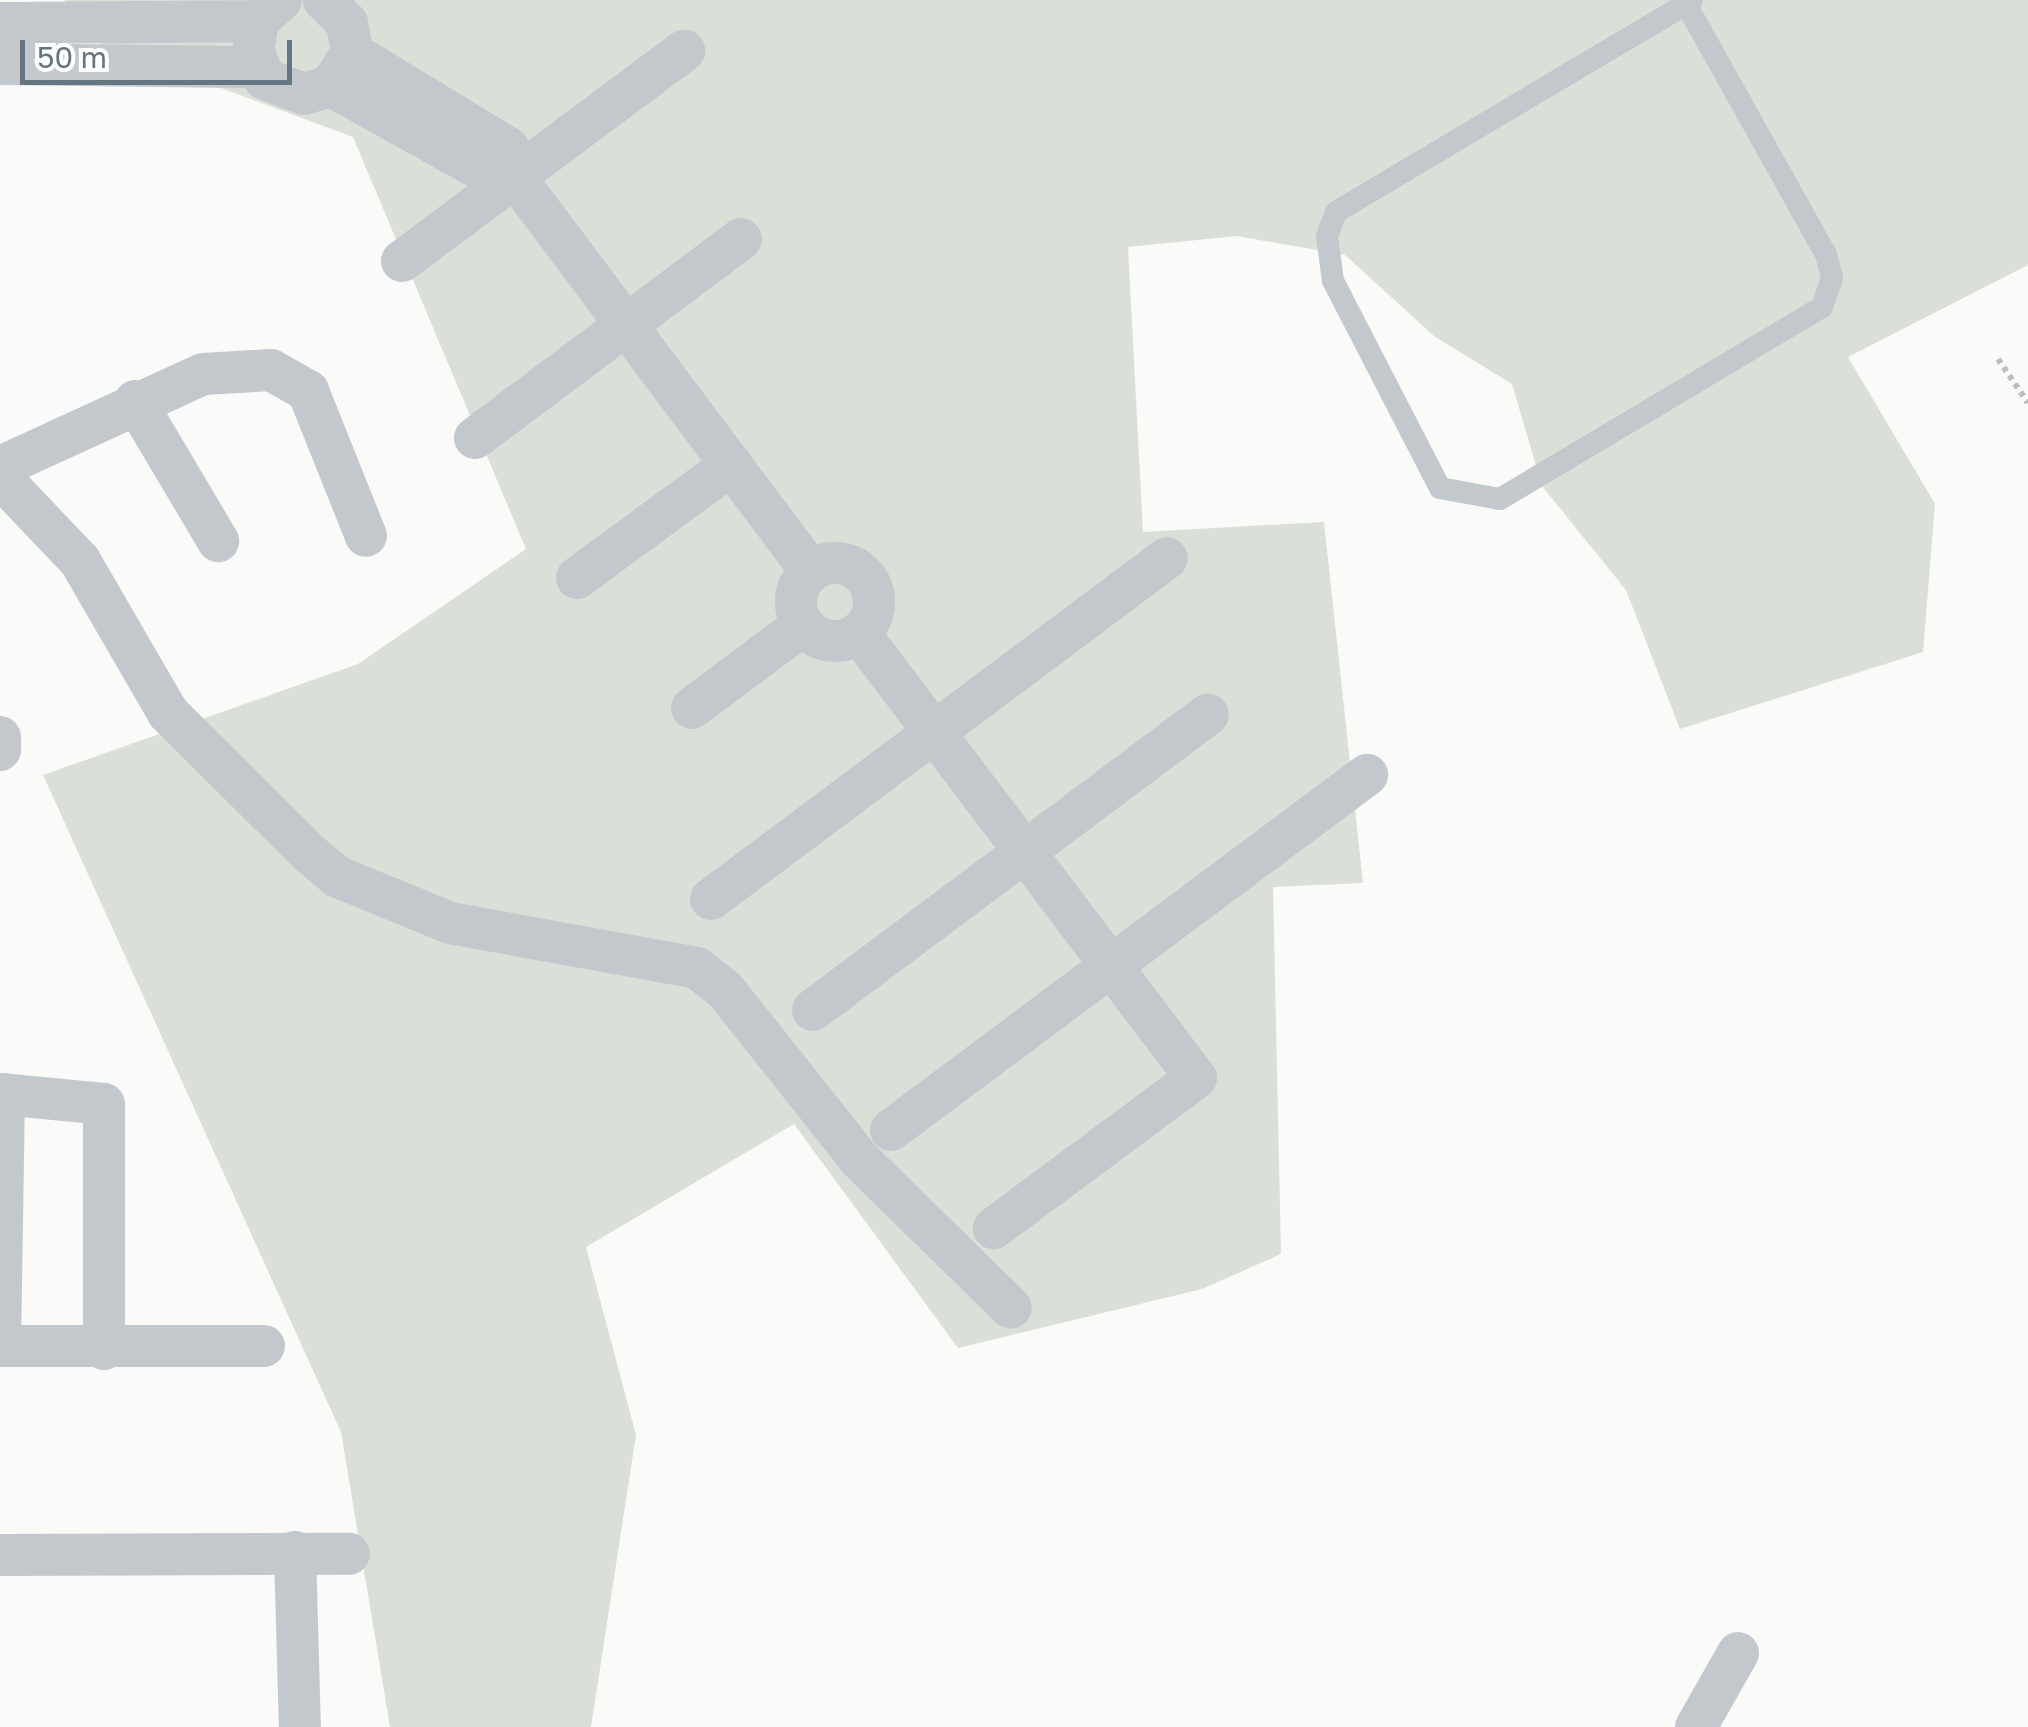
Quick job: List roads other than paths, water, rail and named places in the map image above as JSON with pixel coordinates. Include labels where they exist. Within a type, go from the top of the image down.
[{"type":"street","points":[[324,0],[347,23],[341,69]]},
{"type":"street","points":[[0,23],[270,11],[258,67]]},
{"type":"street","points":[[402,260],[684,51]]},
{"type":"street","points":[[0,64],[258,67],[290,93],[341,69]]},
{"type":"street","points":[[341,69],[492,175],[514,177],[811,571]]},
{"type":"street","points":[[475,438],[741,239]]},
{"type":"street","points":[[0,467],[135,400],[238,368],[291,377],[308,391],[366,536]]},
{"type":"street","points":[[135,400],[218,540]]},
{"type":"street","points":[[577,578],[732,464]]},
{"type":"street","points":[[0,477],[80,561],[168,713],[338,877],[450,923],[697,968],[725,990],[883,1186],[1011,1308]]},
{"type":"street","points":[[711,898],[1167,558]]},
{"type":"street","points":[[847,564],[867,578],[875,601],[860,633],[836,642],[803,625],[798,590],[811,571],[847,564]]},
{"type":"street","points":[[692,708],[803,625]]},
{"type":"street","points":[[860,633],[1196,1078],[994,1228]]},
{"type":"street","points":[[813,1010],[1208,715]]},
{"type":"street","points":[[0,738],[0,750]]},
{"type":"street","points":[[890,1130],[1366,775]]},
{"type":"street","points":[[104,1349],[104,1104],[2,1094],[0,1346],[104,1349],[264,1346]]},
{"type":"street","points":[[295,1552],[300,1727]]},
{"type":"street","points":[[0,1554],[349,1554]]},
{"type":"street","points":[[1696,1727],[1738,1652]]},
{"type":"lane","points":[[1690,2],[1826,254],[1832,278],[1822,307],[1500,500],[1440,488],[1333,281],[1327,236],[1336,212],[1690,2]]}]
